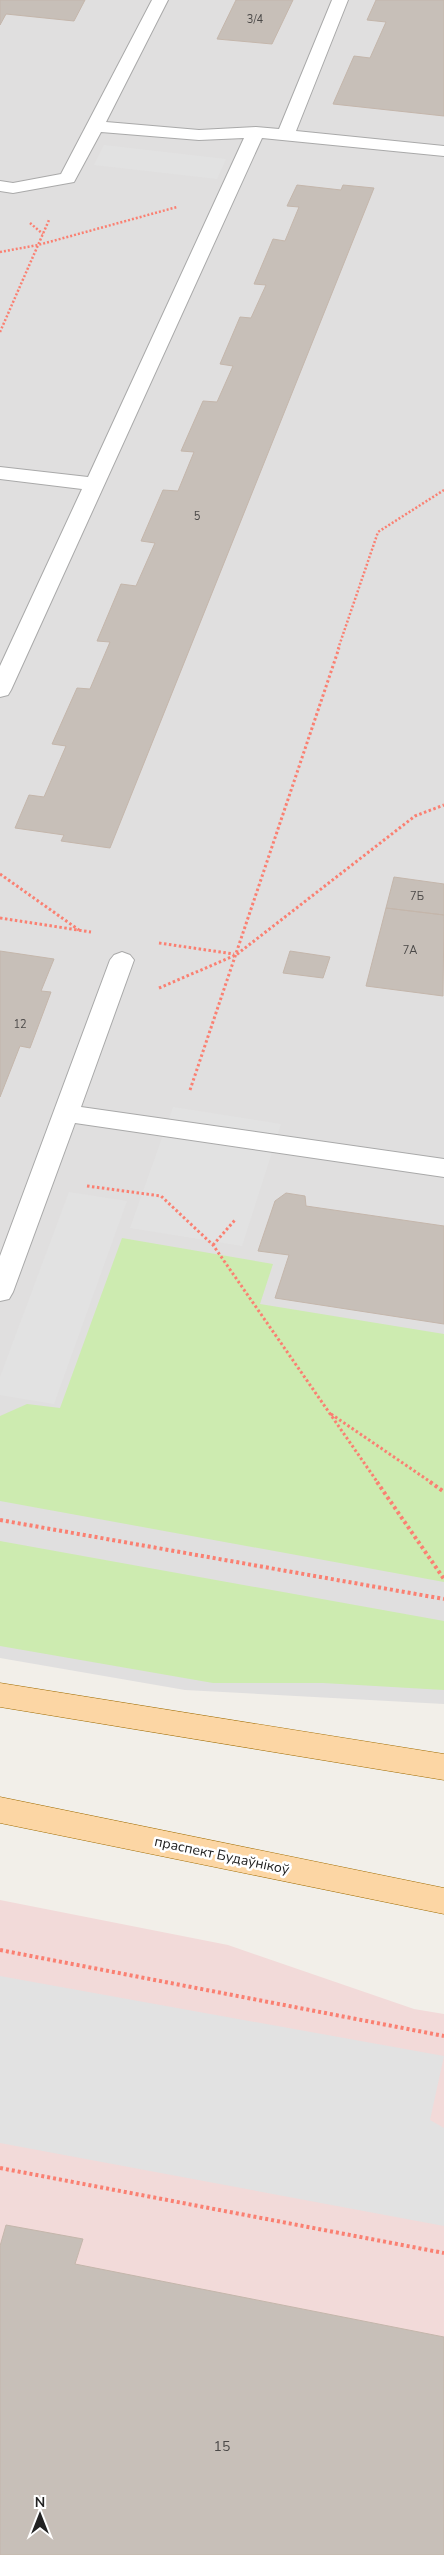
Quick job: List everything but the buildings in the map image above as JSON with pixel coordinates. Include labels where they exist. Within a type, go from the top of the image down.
[{"type":"main road","points":[[0,1696],[444,1767]]},
{"type":"main road","name":"праспект Будаўнікоў","points":[[0,1810],[444,1901]]},
{"type":"lane","points":[[0,186],[13,188],[68,178],[93,126],[160,0]]},
{"type":"lane","points":[[285,135],[340,0]]},
{"type":"lane","points":[[93,126],[199,135],[256,132],[444,151]]},
{"type":"lane","points":[[0,690],[256,132]]},
{"type":"lane","points":[[0,473],[94,484]]},
{"type":"lane","points":[[0,1292],[122,960]]},
{"type":"lane","points":[[66,1113],[444,1168]]},
{"type":"path","points":[[0,331],[68,178]]},
{"type":"path","points":[[0,252],[38,245],[228,192]]},
{"type":"path","points":[[177,1129],[378,532],[444,490]]},
{"type":"path","points":[[103,1012],[236,955],[415,816],[444,805]]},
{"type":"path","points":[[0,874],[122,960]]},
{"type":"path","points":[[42,1179],[161,1196],[214,1245],[444,1579]]},
{"type":"path","points":[[214,1245],[235,1220]]},
{"type":"path","points":[[329,1413],[444,1492]]},
{"type":"path","points":[[0,1520],[444,1600]]},
{"type":"path","points":[[0,1950],[444,2036]]},
{"type":"path","points":[[0,2168],[444,2253]]},
{"type":"shaded area","points":[[0,0],[444,0],[444,1704],[185,1690],[0,1658]]},
{"type":"shaded area","points":[[104,145],[226,159],[217,179],[94,165]]},
{"type":"shaded area","points":[[173,1107],[281,1124],[242,1246],[130,1228]]},
{"type":"shaded area","points":[[69,1192],[127,1201],[54,1404],[0,1395],[0,1377]]},
{"type":"shaded area","points":[[0,1900],[228,1945],[414,2009],[444,2014],[444,2555],[0,2555]]},
{"type":"shaded area","points":[[0,1976],[444,2056],[430,2120],[444,2128],[444,2226],[0,2143]]},
{"type":"green space","points":[[122,1238],[273,1264],[260,1304],[444,1334],[444,1582],[0,1501],[0,1416],[27,1404],[60,1408]]},
{"type":"green space","points":[[0,1541],[444,1621],[444,1690],[323,1683],[213,1683],[0,1646]]}]
